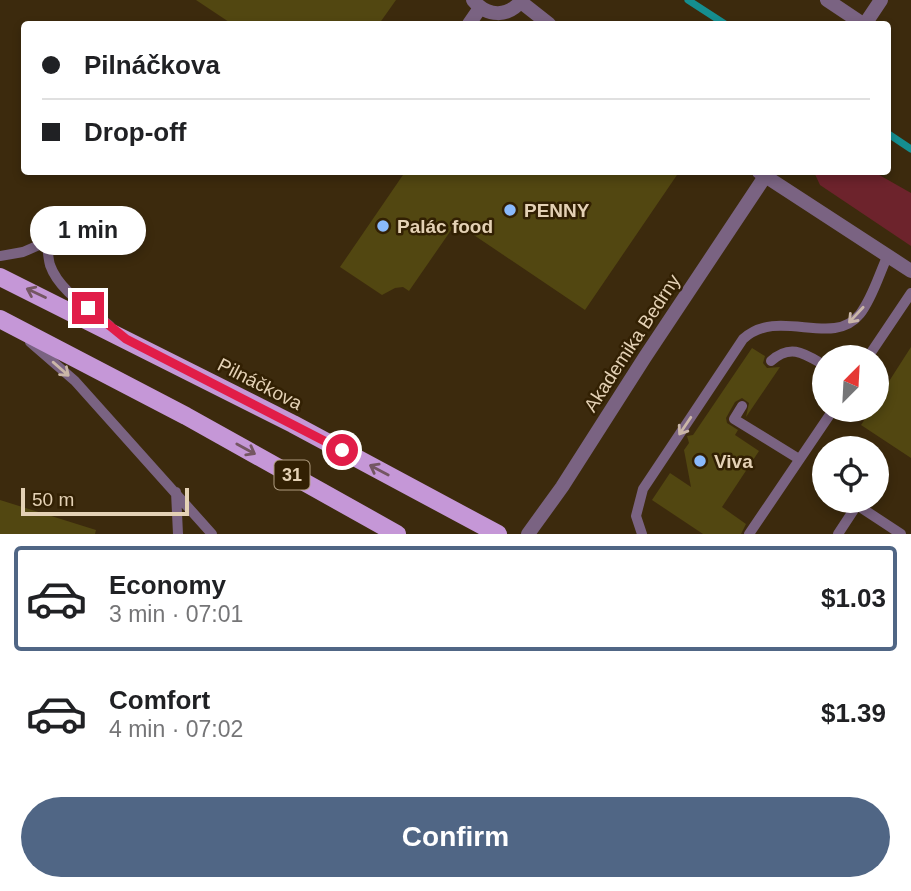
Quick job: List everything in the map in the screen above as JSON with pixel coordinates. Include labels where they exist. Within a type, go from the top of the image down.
[{"type":"main road","name":"Pilnáčkova","points":[[0,277],[293,424],[498,534]]},
{"type":"main road","name":"31","points":[[5,321],[186,416],[397,534]]},
{"type":"street","points":[[827,0],[859,21]]},
{"type":"street","points":[[866,21],[881,0]]},
{"type":"street","points":[[470,21],[477,4],[497,14],[514,9],[521,1],[544,21]]},
{"type":"street","name":"Akademika Bedrny","points":[[528,534],[562,487],[763,175]]},
{"type":"street","points":[[767,175],[911,271]]},
{"type":"lane","points":[[0,256],[23,252],[47,242],[50,265],[69,293],[126,339]]},
{"type":"lane","points":[[642,534],[636,516],[643,489],[743,339],[761,327],[772,324],[828,329],[853,321],[869,297],[888,255]]},
{"type":"lane","points":[[876,345],[911,293]]},
{"type":"lane","points":[[5,321],[75,381],[212,534]]},
{"type":"lane","points":[[771,361],[786,351],[793,351],[812,360]]},
{"type":"lane","points":[[742,406],[734,419],[799,459]]},
{"type":"lane","points":[[749,534],[825,422]]},
{"type":"lane","points":[[176,492],[178,534]]},
{"type":"lane","points":[[838,534],[857,505],[901,534]]},
{"type":"shaded area","points":[[815,175],[879,175],[911,193],[911,246],[820,185]]},
{"type":"building","points":[[196,0],[396,0],[381,21],[228,21]]},
{"type":"building","points":[[403,175],[677,175],[585,310],[456,223],[409,291],[403,287],[395,288],[382,295],[340,267]]},
{"type":"building","points":[[911,347],[911,458],[889,443],[889,436],[878,436],[861,425],[863,422],[889,422],[889,381]]},
{"type":"building","points":[[752,348],[765,356],[763,363],[767,368],[780,367],[746,417],[749,403],[742,398],[735,402],[726,418],[727,423],[738,430],[735,435],[759,451],[722,507],[746,524],[741,534],[703,534],[652,500],[670,473],[691,487],[684,450],[689,443],[687,436],[693,435]]},
{"type":"building","points":[[0,500],[96,530],[95,534],[0,534]]},
{"type":"waterway","points":[[688,0],[720,21]]},
{"type":"waterway","points":[[891,136],[911,149]]},
{"type":"place","name":"PENNY","points":[[510,210]]},
{"type":"place","name":"Palác food","points":[[383,226]]},
{"type":"place","name":"Viva","points":[[700,461]]},
{"type":"route","points":[[88,308],[126,339],[342,450]]}]
